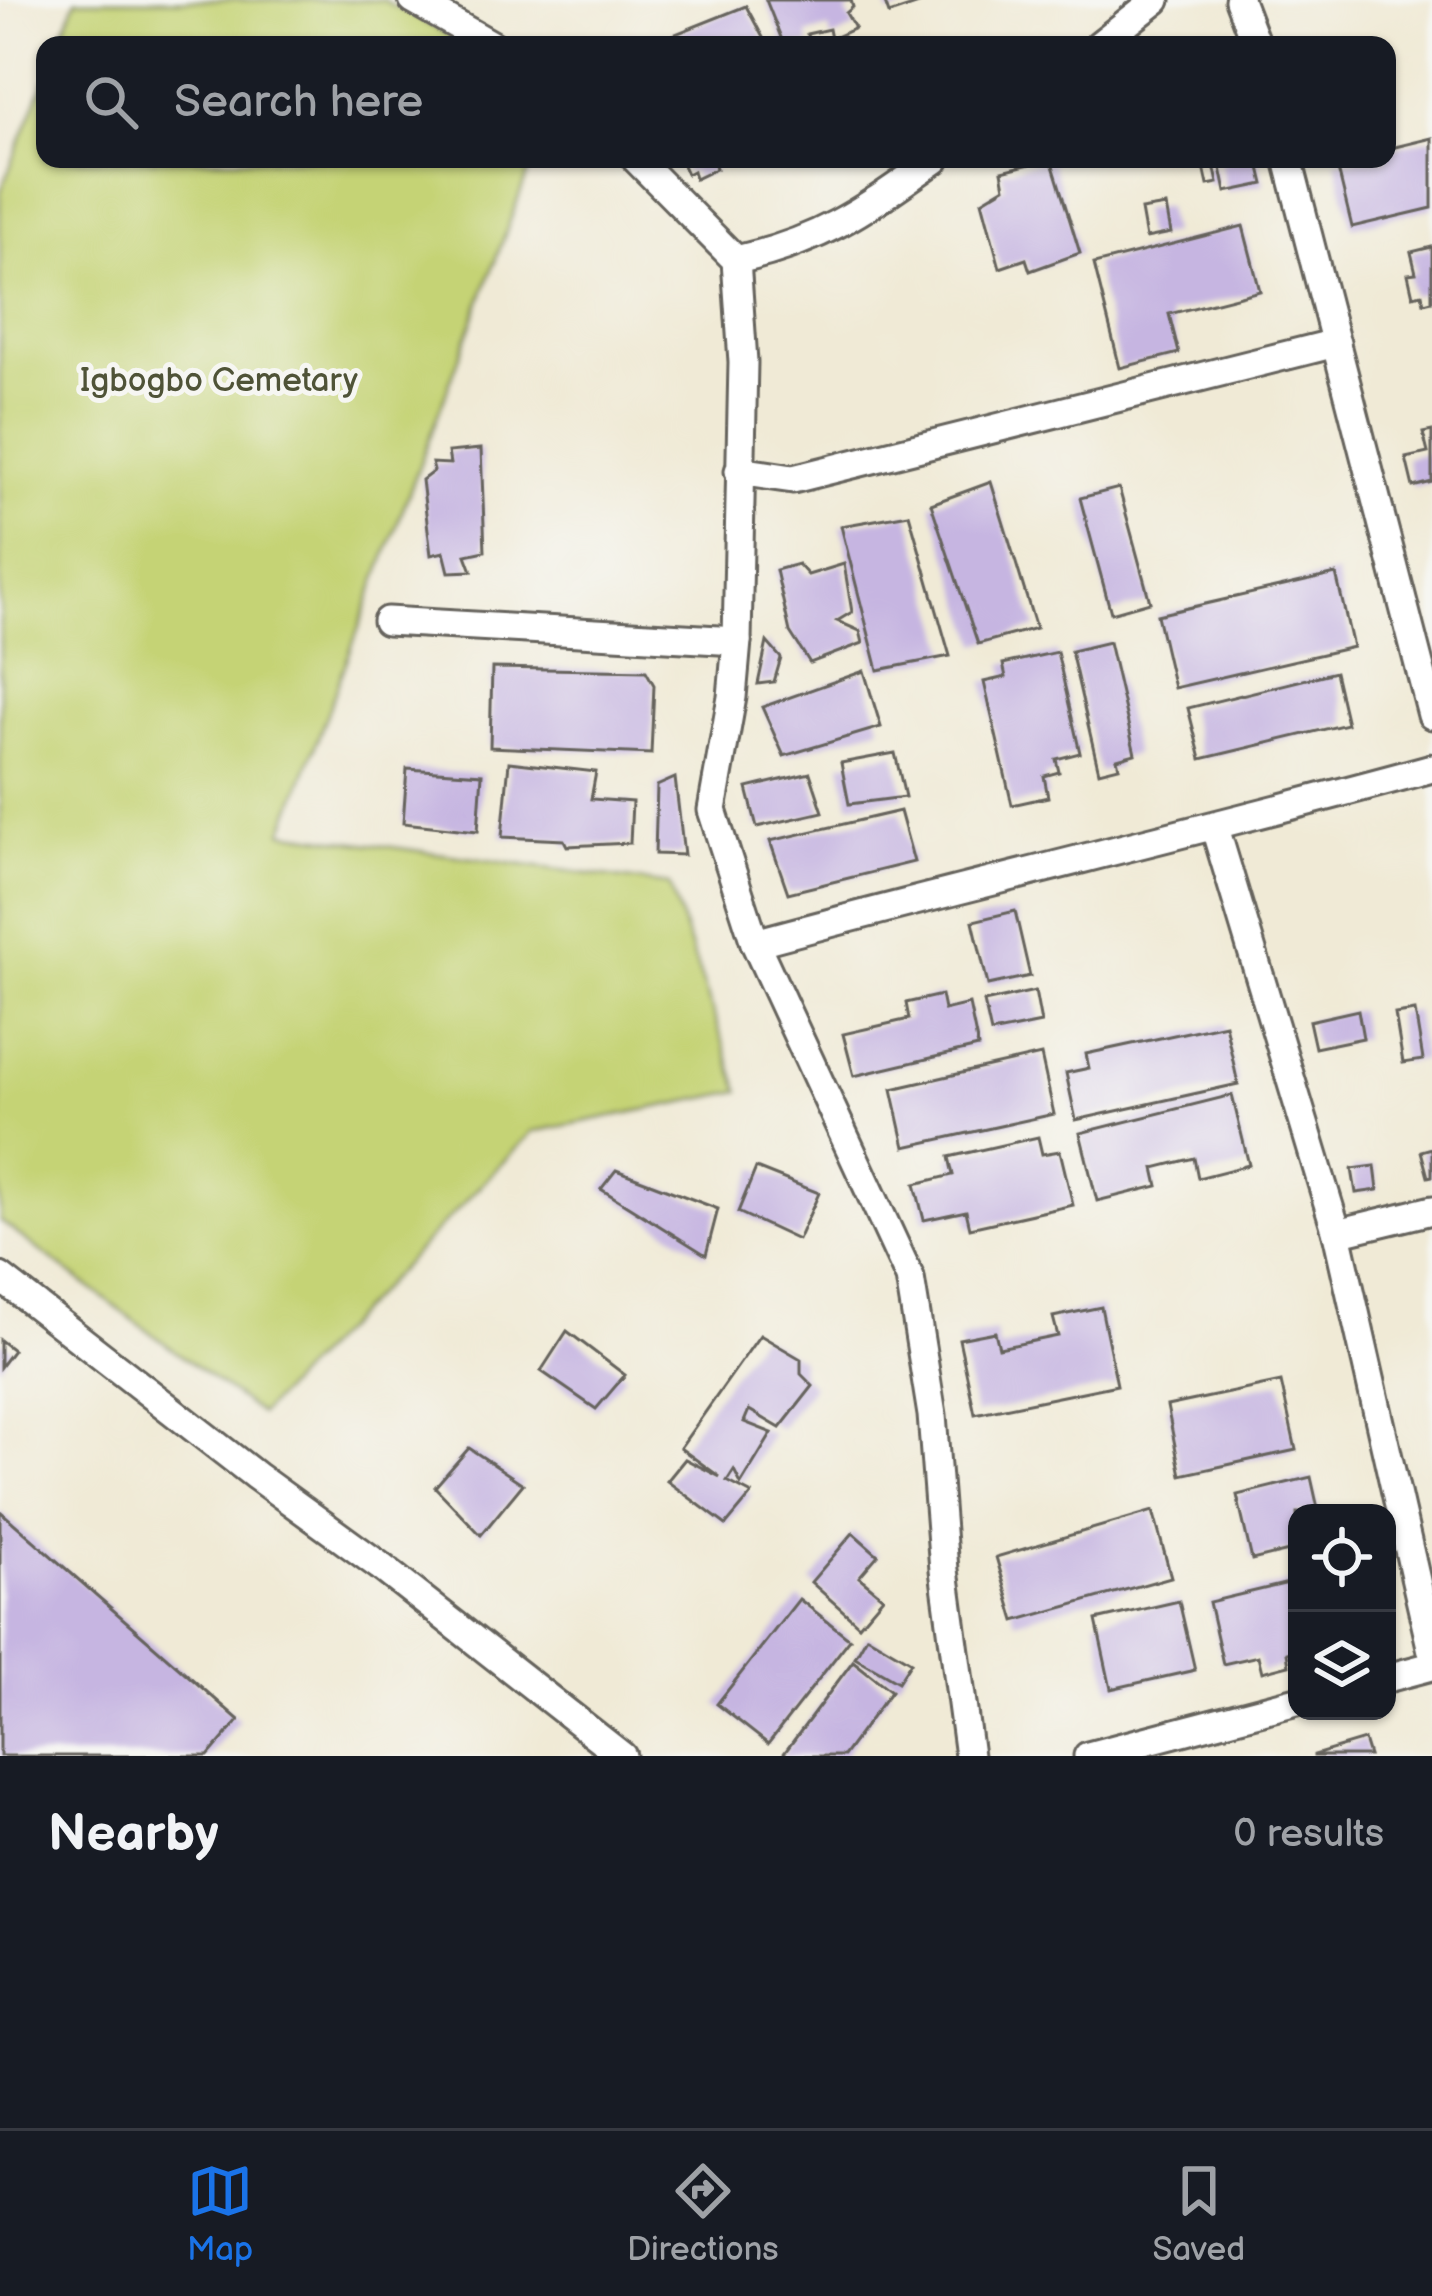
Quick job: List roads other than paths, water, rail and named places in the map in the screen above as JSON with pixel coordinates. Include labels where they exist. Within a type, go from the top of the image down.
[{"type":"street","points":[[413,0],[476,36]]},
{"type":"street","points":[[1110,36],[1156,0]]},
{"type":"street","points":[[1239,0],[1253,36]]},
{"type":"street","points":[[645,168],[736,260],[743,362],[737,641],[712,810],[755,943],[910,1278],[932,1415],[944,1570],[968,1756]]},
{"type":"street","points":[[736,260],[778,251],[832,230],[923,168]]},
{"type":"street","points":[[1290,168],[1432,716]]},
{"type":"street","points":[[739,471],[794,478],[1336,343]]},
{"type":"street","points":[[387,621],[737,641]]},
{"type":"street","points":[[755,943],[941,892],[1215,828],[1432,768]]},
{"type":"street","points":[[1215,828],[1336,1233],[1432,1651]]},
{"type":"street","points":[[1336,1233],[1432,1210]]},
{"type":"street","points":[[0,1277],[622,1756]]},
{"type":"street","points":[[1396,1676],[1432,1666]]},
{"type":"street","points":[[1088,1756],[1288,1703]]},
{"type":"park label","name":"Igbogbo Cemetary","points":[[219,379]]}]
